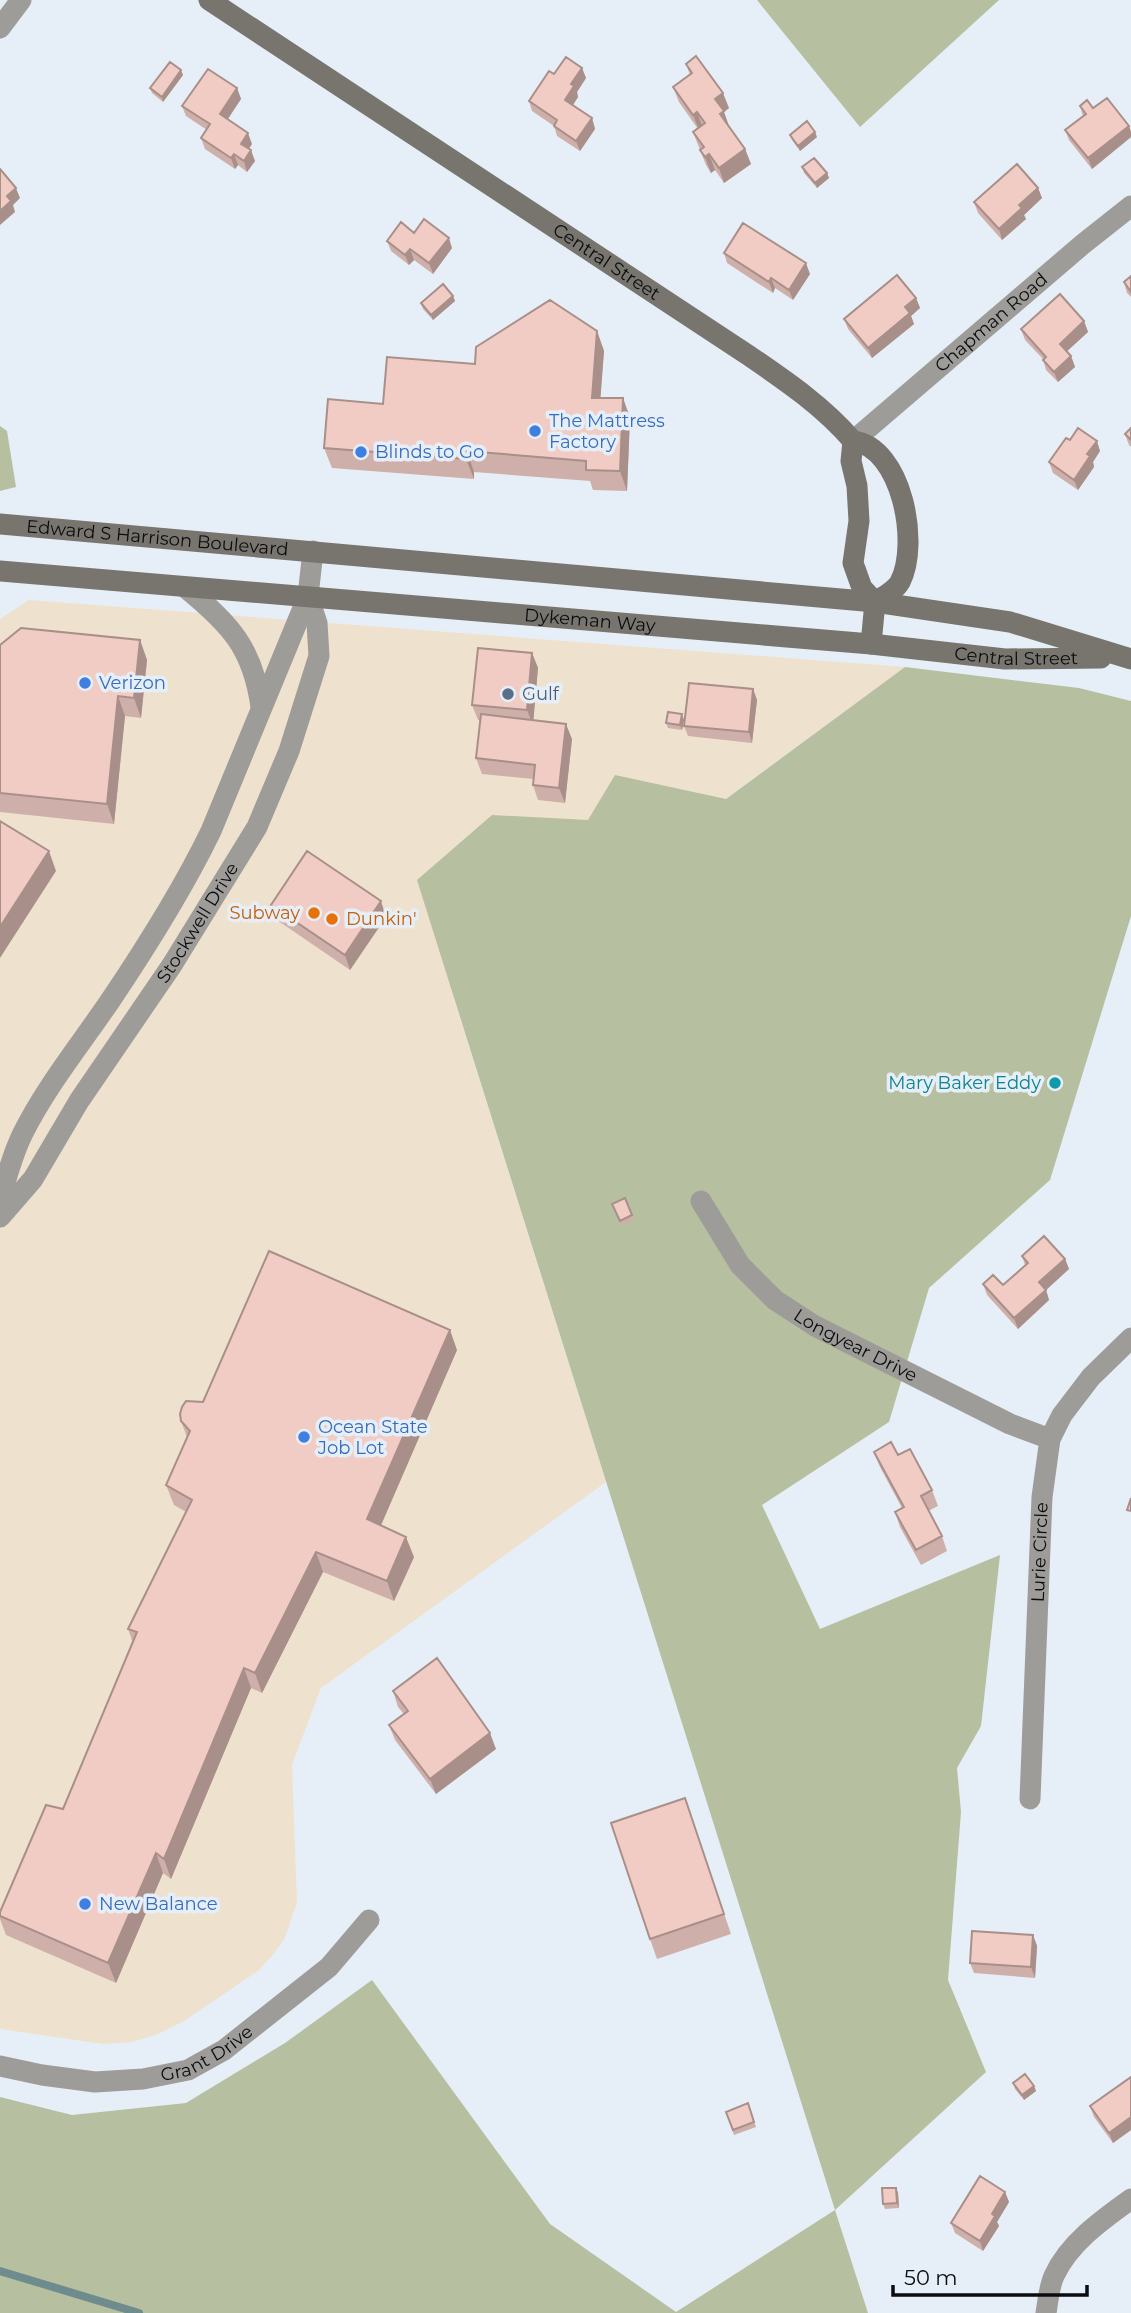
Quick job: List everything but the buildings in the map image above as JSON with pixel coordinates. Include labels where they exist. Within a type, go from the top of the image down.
[{"type":"main road","name":"Central Street","points":[[209,0],[788,382],[826,412],[853,441],[876,449],[885,460],[898,487],[907,523],[907,558],[902,579],[896,588],[875,602]]},
{"type":"main road","points":[[853,441],[851,461],[857,486],[859,521],[853,563],[862,589],[875,602]]},
{"type":"main road","name":"Edward S Harrison Boulevard","points":[[0,524],[313,551]]},
{"type":"main road","points":[[313,551],[875,602]]},
{"type":"main road","points":[[0,571],[308,596]]},
{"type":"main road","name":"Dykeman Way","points":[[308,596],[871,644]]},
{"type":"main road","name":"Central Street","points":[[875,602],[1010,622],[1126,658]]},
{"type":"main road","points":[[871,644],[875,602]]},
{"type":"main road","name":"Central Street","points":[[871,644],[1005,659],[1126,658]]},
{"type":"street","points":[[0,28],[21,0]]},
{"type":"street","name":"Chapman Road","points":[[853,441],[1131,206]]},
{"type":"street","name":"Stockwell Drive","points":[[0,1201],[22,1135],[51,1087],[143,953],[193,867],[233,781],[308,596],[313,551]]},
{"type":"street","points":[[186,588],[219,617],[242,643],[256,677],[261,707]]},
{"type":"street","name":"Stockwell Drive","points":[[0,1217],[33,1178],[79,1101],[173,965],[257,827],[289,751],[319,656],[317,623],[308,596]]},
{"type":"street","name":"Longyear Drive","points":[[701,1200],[740,1265],[756,1283],[785,1307],[815,1326],[1010,1424],[1050,1439]]},
{"type":"street","name":"Lurie Circle","points":[[1030,1799],[1042,1497],[1050,1439],[1062,1415],[1091,1377],[1131,1338]]},
{"type":"street","name":"Grant Drive","points":[[0,2066],[95,2082],[143,2079],[188,2070],[224,2050],[329,1967],[369,1920]]},
{"type":"street","points":[[1046,2313],[1053,2277],[1062,2261],[1101,2221],[1131,2199]]},
{"type":"shaded area","points":[[29,600],[905,667],[454,999],[606,1482],[321,1688],[292,1765],[297,1903],[284,1940],[258,1971],[184,2021],[158,2034],[132,2042],[103,2044],[0,2029],[0,619]]},
{"type":"green space","points":[[757,0],[999,0],[860,127]]},
{"type":"green space","points":[[0,426],[7,431],[16,487],[0,491]]},
{"type":"green space","points":[[905,667],[1079,688],[1131,701],[1131,916],[1050,1180],[929,1288],[889,1422],[762,1505],[820,1629],[1000,1555],[981,1726],[957,1768],[961,1812],[948,1980],[986,2072],[835,2210],[417,880],[492,815],[588,820],[615,775],[726,799]]},
{"type":"green space","points":[[372,1980],[550,2224],[676,2312],[835,2210],[868,2313],[0,2313],[0,2097],[72,2115],[186,2103],[285,2043]]},
{"type":"waterway","points":[[0,2271],[139,2313]]},
{"type":"place","name":"The Mattress Factory","points":[[535,431]]},
{"type":"place","name":"Blinds to Go","points":[[361,452]]},
{"type":"place","name":"Verizon","points":[[85,683]]},
{"type":"place","name":"Gulf","points":[[508,694]]},
{"type":"place","name":"Subway","points":[[314,913]]},
{"type":"place","name":"Dunkin'","points":[[332,919]]},
{"type":"place","name":"Mary Baker Eddy","points":[[1055,1083]]},
{"type":"place","name":"Ocean State Job Lot","points":[[304,1437]]},
{"type":"place","name":"New Balance","points":[[85,1904]]}]
